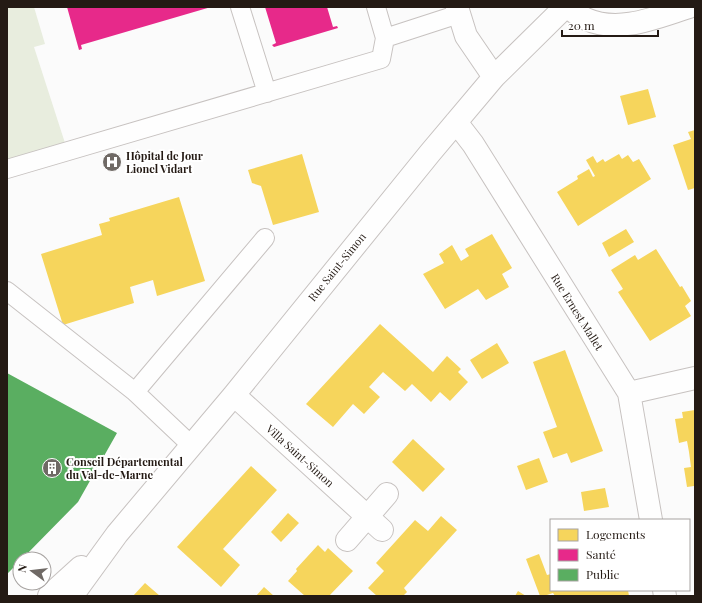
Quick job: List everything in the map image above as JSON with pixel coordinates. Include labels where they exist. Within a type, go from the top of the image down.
[{"type":"street","name":"Rue Saint-Simon","points":[[72,596],[117,534],[234,395],[456,122],[494,77],[566,7],[586,19],[610,25],[639,22],[689,7]]},
{"type":"street","points":[[458,10],[466,36],[494,77]]},
{"type":"street","name":"Rue Ernest Mallet","points":[[456,122],[473,144],[629,393],[651,519]]},
{"type":"street","points":[[629,393],[695,378]]},
{"type":"street","name":"Villa Saint-Simon","points":[[234,395],[374,523]]},
{"type":"street","points":[[347,540],[374,523],[387,494]]},
{"type":"street","name":"Rue Saint-Simon","points":[[49,596],[117,534]]},
{"type":"lane","points":[[240,7],[266,93]]},
{"type":"lane","points":[[7,169],[381,59],[385,38],[376,7]]},
{"type":"lane","points":[[385,38],[458,10]]},
{"type":"lane","points":[[135,392],[265,238]]},
{"type":"lane","points":[[7,291],[135,392],[192,445]]},
{"type":"shaded area","points":[[7,7],[34,7],[45,44],[34,47],[65,143],[7,160]]},
{"type":"building: Logements","points":[[648,89],[656,117],[628,125],[620,96]]},
{"type":"building: Logements","points":[[695,130],[695,188],[688,190],[673,145],[691,139],[688,132]]},
{"type":"building: Logements","points":[[302,154],[319,212],[273,225],[261,186],[252,183],[248,170]]},
{"type":"building: Logements","points":[[619,154],[622,159],[628,155],[633,162],[639,159],[651,179],[578,226],[557,192],[578,179],[577,176],[589,169],[593,177],[595,176],[586,160],[593,156],[597,163],[603,159],[605,162]]},
{"type":"building: Logements","points":[[179,197],[205,281],[157,296],[153,280],[130,287],[134,303],[63,325],[41,254],[102,235],[99,224],[110,221],[109,218]]},
{"type":"building: Logements","points":[[626,229],[634,242],[609,257],[602,243]]},
{"type":"building: Logements","points":[[492,234],[512,268],[502,274],[509,287],[486,300],[478,289],[445,309],[423,274],[444,263],[439,254],[452,245],[461,261],[469,256],[465,249]]},
{"type":"building: Logements","points":[[656,249],[680,287],[682,286],[691,301],[685,306],[691,316],[650,341],[618,292],[623,289],[611,270],[635,255],[638,260]]},
{"type":"building: Logements","points":[[380,324],[433,372],[447,356],[461,369],[458,372],[468,382],[450,401],[440,392],[431,402],[412,384],[405,391],[383,372],[369,387],[380,397],[364,414],[353,404],[333,427],[306,404]]},
{"type":"building: Logements","points":[[497,343],[509,363],[482,379],[470,360]]},
{"type":"building: Logements","points":[[565,350],[603,451],[571,463],[567,453],[553,458],[543,432],[557,427],[533,362]]},
{"type":"building: Logements","points":[[695,410],[694,489],[694,486],[687,487],[684,468],[691,467],[689,452],[687,441],[679,443],[675,419],[683,418],[682,412]]},
{"type":"building: Logements","points":[[413,439],[445,469],[423,492],[392,462]]},
{"type":"building: Logements","points":[[539,458],[548,482],[526,490],[517,466]]},
{"type":"building: Logements","points":[[251,466],[277,490],[223,549],[240,565],[221,587],[177,547]]},
{"type":"building: Logements","points":[[605,488],[609,507],[584,511],[581,492]]},
{"type":"building: Logements","points":[[288,513],[299,523],[281,542],[271,532]]},
{"type":"building: Logements","points":[[441,516],[457,530],[404,588],[407,592],[403,596],[377,596],[368,588],[384,571],[376,563],[415,520],[428,531]]},
{"type":"building: Logements","points":[[318,545],[325,552],[328,548],[353,571],[329,596],[305,596],[288,581],[297,571],[296,569]]},
{"type":"building: Logements","points":[[539,554],[547,575],[550,574],[550,591],[628,591],[629,596],[555,596],[553,593],[540,596],[526,559]]},
{"type":"building: Logements","points":[[145,583],[160,596],[133,596]]},
{"type":"building: Logements","points":[[264,587],[274,596],[256,596]]},
{"type":"building: Logements","points":[[518,591],[526,596],[515,596]]},
{"type":"building: Santé","points":[[67,7],[211,7],[81,45],[82,49],[79,50]]},
{"type":"building: Santé","points":[[265,7],[327,7],[333,27],[337,26],[338,28],[274,47],[272,45],[276,43]]},
{"type":"building: Public","name":"Conseil Départemental du Val-de-Marne","points":[[7,373],[117,433],[78,502],[30,551],[12,551],[12,569],[7,574]]},
{"type":"place","name":"Hôpital de Jour Lionel Vidart","points":[[112,162]]},
{"type":"place","name":"Conseil Départemental du Val-de-Marne","points":[[52,468]]}]
